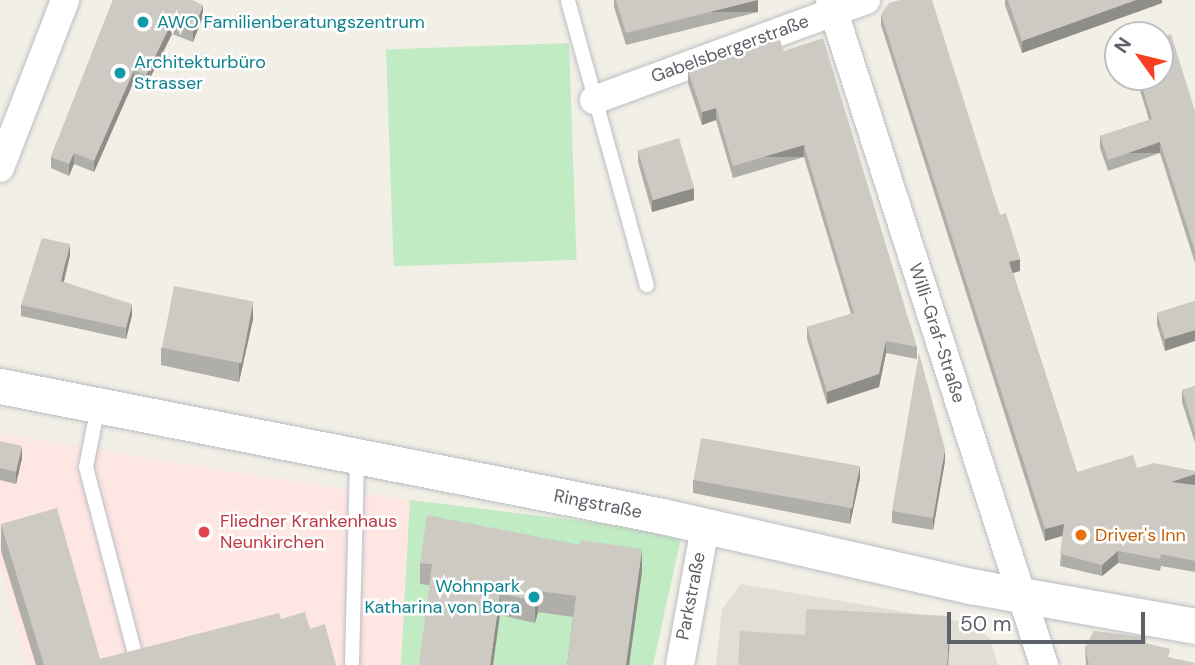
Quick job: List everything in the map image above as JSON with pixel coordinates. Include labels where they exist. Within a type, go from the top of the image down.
[{"type":"street","points":[[0,168],[65,0]]},
{"type":"street","name":"Gabelsbergerstraße","points":[[594,100],[832,5],[866,0]]},
{"type":"street","name":"Willi-Graf-Straße","points":[[832,5],[1044,665]]},
{"type":"street","name":"Ringstraße","points":[[0,386],[705,528],[1021,595],[1195,626]]},
{"type":"street","name":"Parkstraße","points":[[680,665],[705,528]]},
{"type":"lane","points":[[568,1],[647,285]]},
{"type":"lane","points":[[98,406],[86,467],[136,657]]},
{"type":"lane","points":[[352,665],[357,457]]},
{"type":"shaded area","name":"Fliedner Krankenhaus Neunkirchen","points":[[0,434],[410,500],[401,665],[27,665],[0,564]]},
{"type":"shaded area","points":[[741,584],[958,621],[990,638],[998,665],[716,665],[722,609]]},
{"type":"green space","points":[[569,43],[577,260],[394,266],[386,49]]},
{"type":"green space","points":[[410,500],[682,533],[653,665],[401,665]]},
{"type":"building","points":[[113,0],[192,0],[203,5],[193,31],[172,22],[146,75],[134,70],[94,161],[74,153],[69,164],[51,157]]},
{"type":"building","points":[[616,0],[758,0],[626,33]]},
{"type":"building","points":[[900,0],[932,0],[1000,215],[1006,213],[1020,259],[1009,262],[1077,472],[1133,455],[1137,468],[1154,463],[1195,471],[1195,474],[1171,482],[1195,485],[1195,561],[1161,554],[1160,559],[1118,551],[1102,565],[1060,554],[1064,524],[1045,529],[881,14],[889,3]]},
{"type":"building","points":[[1008,0],[1136,0],[1022,41]]},
{"type":"building","points":[[779,38],[784,51],[823,38],[917,347],[886,341],[879,374],[827,392],[807,327],[854,313],[804,145],[733,166],[716,108],[702,112],[688,71]]},
{"type":"building","points":[[1174,44],[1195,111],[1195,251],[1160,142],[1108,160],[1100,136],[1152,119],[1143,91],[1174,91]]},
{"type":"building","points":[[679,138],[694,188],[653,200],[638,151]]},
{"type":"building","points":[[42,238],[70,244],[61,281],[132,304],[126,328],[21,305]]},
{"type":"building","points":[[174,286],[254,301],[241,363],[162,348]]},
{"type":"building","points":[[1195,301],[1195,330],[1165,339],[1157,313]]},
{"type":"building","points":[[919,353],[945,449],[933,518],[892,511]]},
{"type":"building","points":[[1195,386],[1195,432],[1182,390]]},
{"type":"building","points":[[701,438],[860,466],[852,508],[694,480]]},
{"type":"building","points":[[0,441],[22,446],[16,472],[0,468]]},
{"type":"building","points":[[57,508],[100,659],[279,613],[281,619],[305,612],[310,629],[325,624],[336,665],[44,665],[1,524]]},
{"type":"building","name":"Wohnpark Katharina von Bora","points":[[427,515],[580,545],[581,540],[642,549],[626,665],[567,665],[576,596],[538,591],[535,601],[500,593],[490,665],[419,665],[432,564],[420,563]]},
{"type":"building","points":[[806,609],[950,616],[947,665],[738,665],[740,631],[805,635]]},
{"type":"building","points":[[1094,631],[1147,637],[1146,643],[1170,649],[1168,657],[1195,665],[1089,665],[1085,647]]},
{"type":"place","name":"AWO Familienberatungszentrum","points":[[143,22]]},
{"type":"place","name":"Architekturbüro Strasser","points":[[120,73]]},
{"type":"place","name":"Fliedner Krankenhaus Neunkirchen","points":[[204,532]]},
{"type":"place","name":"Driver's Inn","points":[[1081,535]]},
{"type":"place","name":"Wohnpark Katharina von Bora","points":[[534,597]]}]
